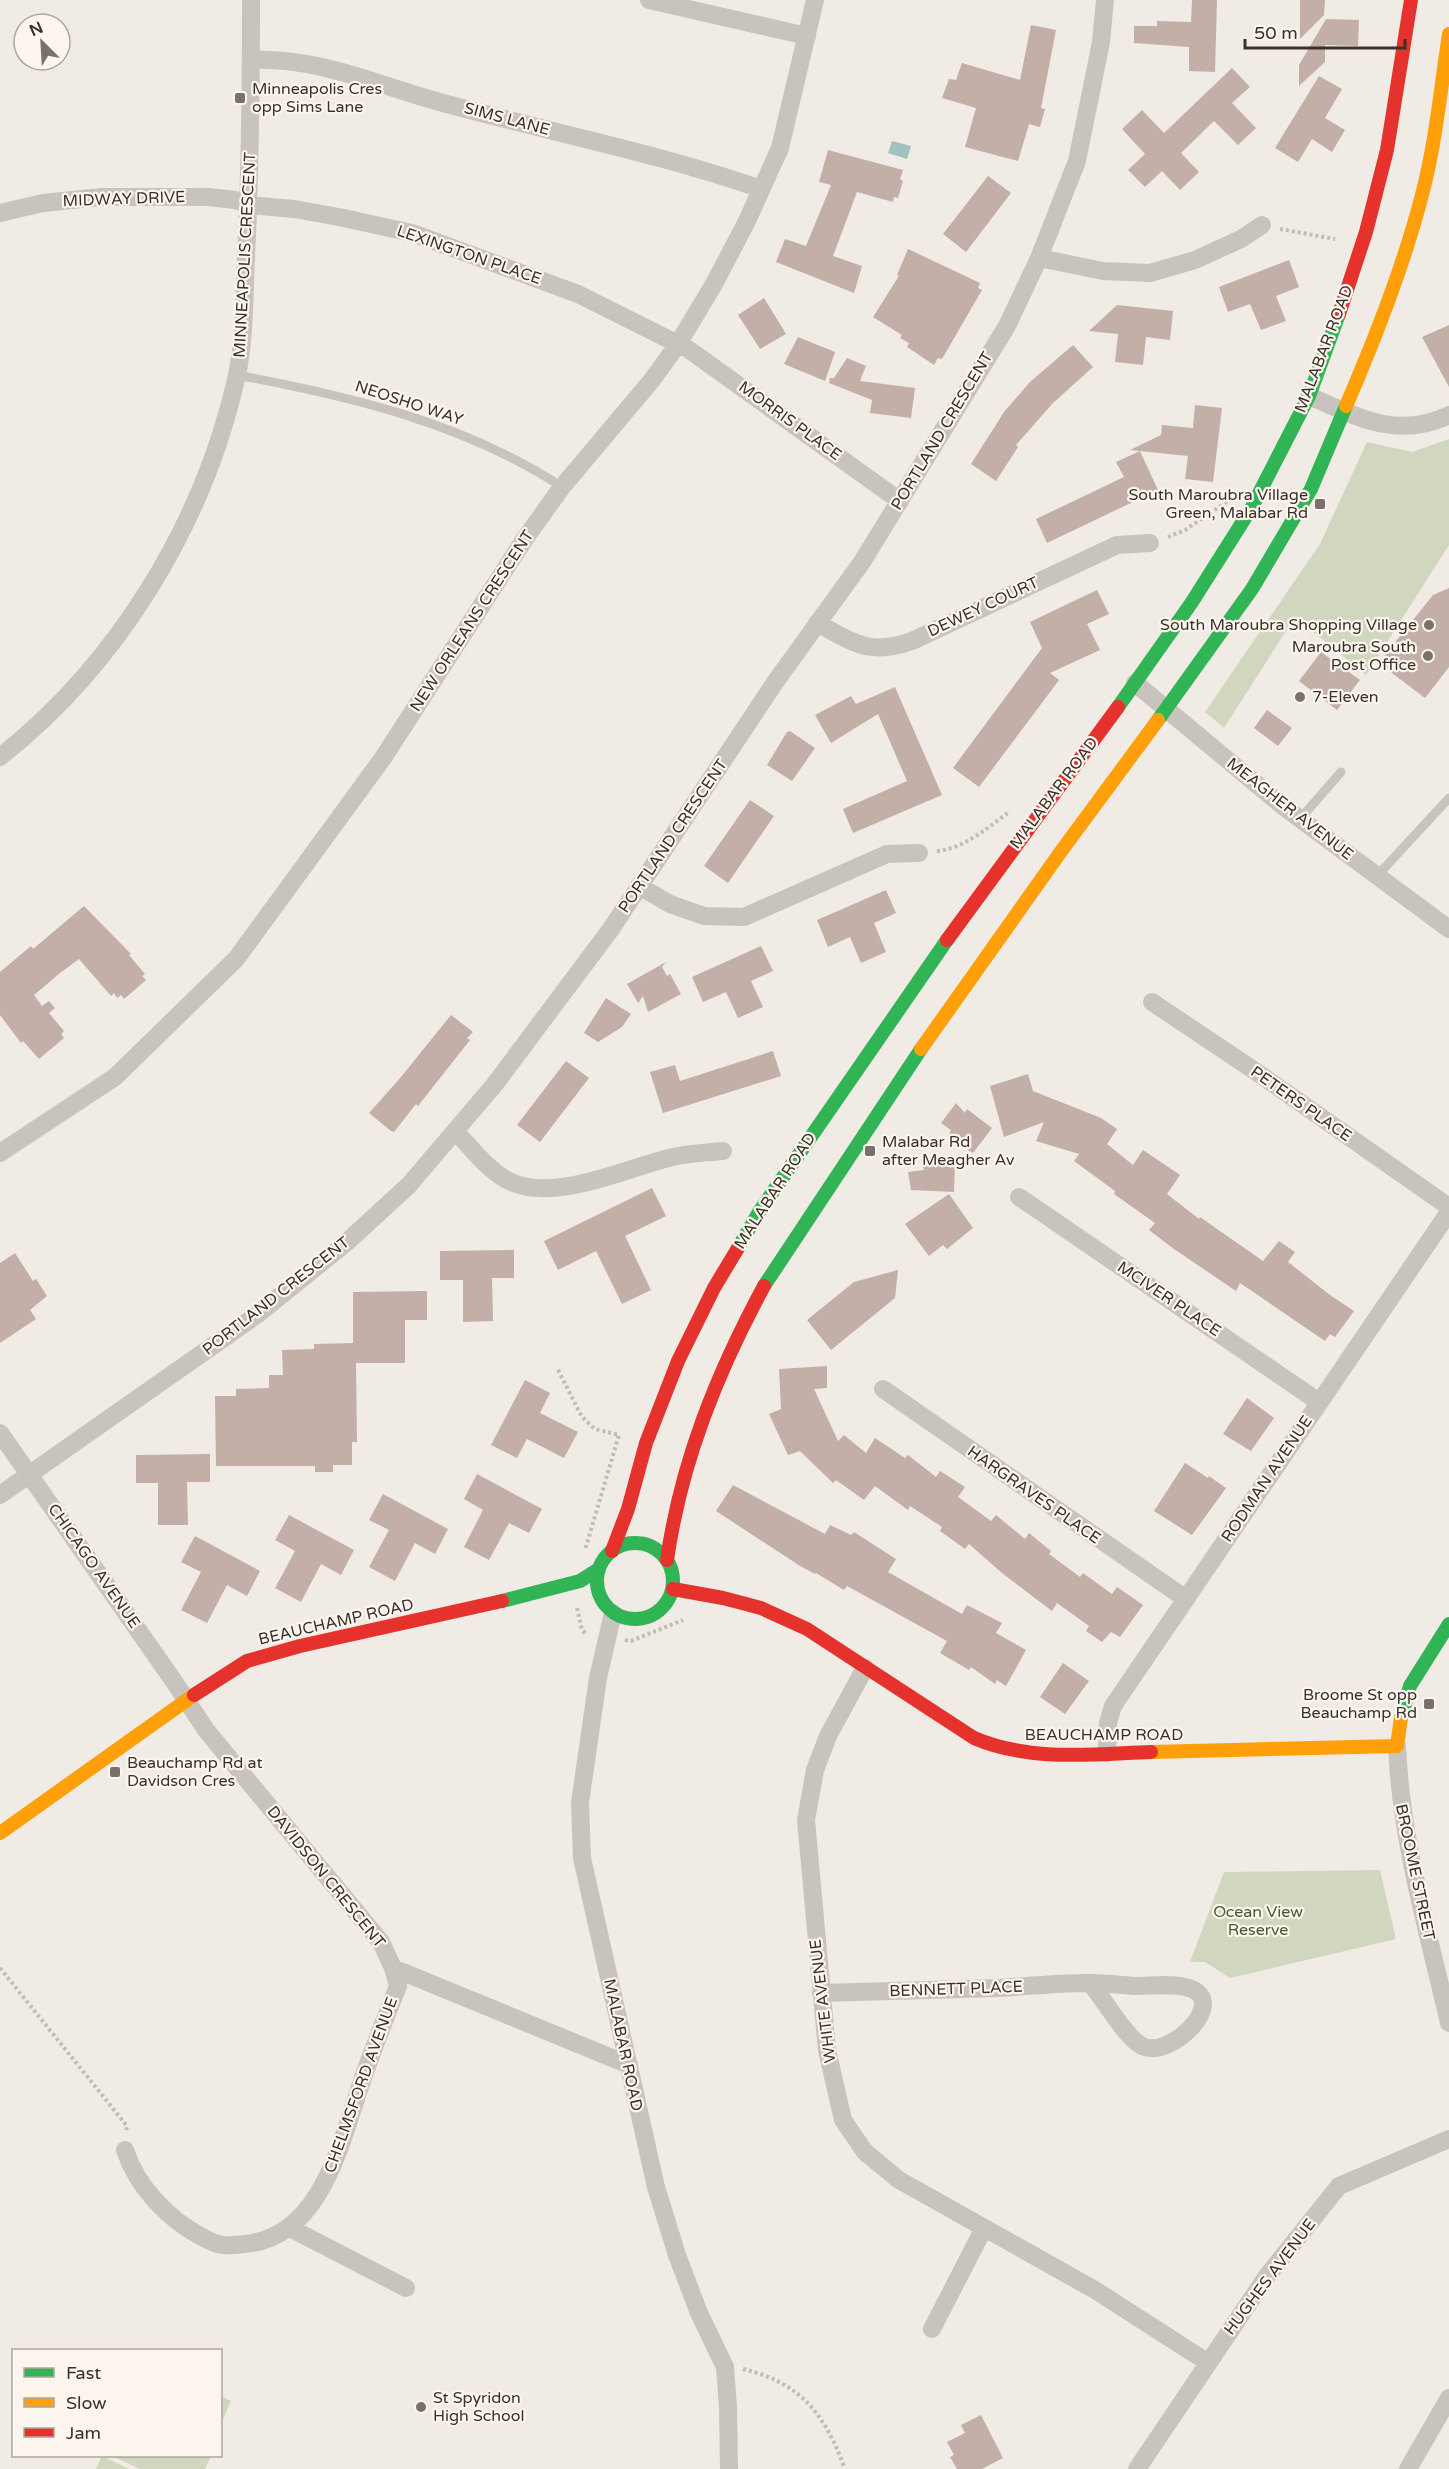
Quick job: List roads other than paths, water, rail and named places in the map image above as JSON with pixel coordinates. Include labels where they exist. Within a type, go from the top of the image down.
[{"type":"main road","name":"MALABAR ROAD","points":[[612,1551],[628,1509],[646,1443],[678,1361],[714,1288],[759,1212],[998,868],[1192,602],[1252,507],[1309,396],[1355,266],[1387,150],[1411,0]]},
{"type":"main road","points":[[667,1560],[673,1518],[682,1480],[704,1413],[736,1338],[767,1280],[948,1011],[1252,589],[1311,489],[1345,412],[1397,278],[1423,190],[1448,56],[1449,34]]},
{"type":"main road","points":[[641,1543],[660,1552],[667,1560],[673,1579],[673,1589],[660,1610],[649,1617],[637,1619],[609,1608],[599,1593],[597,1581],[599,1569],[612,1551],[621,1545],[641,1543]]},
{"type":"main road","name":"BEAUCHAMP ROAD","points":[[0,1833],[230,1670],[263,1656],[550,1590],[580,1581],[599,1569]]},
{"type":"main road","name":"BEAUCHAMP ROAD","points":[[673,1589],[761,1608],[807,1629],[954,1727],[995,1747],[1040,1755],[1397,1746]]},
{"type":"main road","name":"BEAUCHAMP ROAD","points":[[550,1590],[584,1593],[609,1608]]},
{"type":"main road","name":"BROOME STREET","points":[[1397,1746],[1401,1719],[1410,1686],[1449,1624]]},
{"type":"street","name":"MINNEAPOLIS CRESCENT","points":[[0,757],[44,718],[93,668],[157,576],[183,529],[222,431],[237,375],[241,350],[252,143],[251,0]]},
{"type":"street","points":[[649,0],[807,36]]},
{"type":"street","name":"NEW ORLEANS CRESCENT","points":[[0,1153],[115,1077],[236,959],[383,758],[524,540],[561,487],[652,380],[678,345],[714,284],[780,148],[815,0]]},
{"type":"street","name":"PORTLAND CRESCENT","points":[[0,1495],[81,1440],[289,1290],[347,1242],[409,1185],[502,1075],[611,929],[817,623],[862,562],[1007,326],[1039,258],[1077,160],[1101,42],[1105,0]]},
{"type":"street","name":"SIMS LANE","points":[[251,60],[282,59],[323,66],[435,101],[664,160],[761,189]]},
{"type":"street","name":"MIDWAY DRIVE","points":[[0,213],[43,203],[149,196],[208,197],[235,200],[249,206]]},
{"type":"street","name":"LEXINGTON PLACE","points":[[249,206],[294,209],[412,233],[578,294],[678,345]]},
{"type":"street","points":[[1039,258],[1103,271],[1150,273],[1195,260],[1241,239],[1262,225]]},
{"type":"street","name":"MORRIS PLACE","points":[[678,345],[734,380],[900,501]]},
{"type":"street","points":[[1309,396],[1345,412],[1393,427],[1416,426],[1449,415]]},
{"type":"street","name":"DEWEY COURT","points":[[817,623],[853,642],[870,648],[891,648],[912,641],[1117,545],[1150,543]]},
{"type":"street","name":"MEAGHER AVENUE","points":[[1135,683],[1300,819],[1449,929]]},
{"type":"street","points":[[639,886],[670,904],[704,916],[744,917],[887,854],[919,853]]},
{"type":"street","name":"PETERS PLACE","points":[[1152,1002],[1449,1207]]},
{"type":"street","points":[[455,1131],[488,1165],[509,1181],[539,1188],[579,1185],[671,1157],[723,1151]]},
{"type":"street","name":"MCIVER PLACE","points":[[1019,1197],[1319,1402]]},
{"type":"street","name":"RODMAN AVENUE","points":[[1107,1753],[1108,1723],[1113,1706],[1449,1212]]},
{"type":"street","name":"HARGRAVES PLACE","points":[[883,1389],[1186,1599]]},
{"type":"street","name":"CHICAGO AVENUE","points":[[0,1433],[187,1700]]},
{"type":"street","name":"MALABAR ROAD","points":[[609,1608],[580,1803],[582,1858],[653,2176],[677,2256],[699,2313],[725,2367],[729,2469]]},
{"type":"street","name":"WHITE AVENUE","points":[[865,1668],[828,1736],[815,1770],[808,1798],[810,1866],[827,2050],[843,2120],[865,2152],[899,2180],[1095,2290],[1207,2362]]},
{"type":"street","name":"DAVIDSON CRESCENT","points":[[187,1700],[206,1730],[381,1942],[393,1968],[629,2065]]},
{"type":"street","name":"BROOME STREET","points":[[1397,1746],[1399,1792],[1406,1838],[1449,2023]]},
{"type":"street","name":"CHELMSFORD AVENUE","points":[[125,2150],[131,2169],[151,2195],[183,2227],[220,2247],[256,2243],[290,2228],[312,2204],[329,2173],[398,1986],[393,1968]]},
{"type":"street","name":"BENNETT PLACE","points":[[821,1993],[1090,1983],[1191,1989],[1200,1997],[1203,2008],[1197,2022],[1185,2034],[1155,2048],[1143,2047],[1128,2036],[1117,2017],[1090,1983]]},
{"type":"street","name":"HUGHES AVENUE","points":[[1137,2469],[1267,2276],[1339,2186],[1449,2139]]},
{"type":"street","points":[[290,2228],[406,2288]]},
{"type":"street","points":[[932,2329],[984,2228]]},
{"type":"street","points":[[1408,2469],[1449,2398]]},
{"type":"lane","name":"NEOSHO WAY","points":[[237,375],[374,405],[437,426],[516,460],[561,487]]},
{"type":"lane","points":[[1300,819],[1341,772]]},
{"type":"lane","points":[[1377,876],[1449,798]]},
{"type":"water","points":[[892,141],[911,146],[907,159],[888,153]]},
{"type":"place","name":"Minneapolis Cres opp Sims Lane","points":[[240,98]]},
{"type":"place","name":"South Maroubra Village Green, Malabar Rd","points":[[1320,504]]},
{"type":"place","name":"South Maroubra Shopping Village","points":[[1429,625]]},
{"type":"place","name":"Maroubra South Post Office","points":[[1428,656]]},
{"type":"place","name":"7-Eleven","points":[[1300,697]]},
{"type":"place","name":"Malabar Rd after Meagher Av","points":[[870,1151]]},
{"type":"place","name":"Broome St opp Beauchamp Rd","points":[[1429,1704]]},
{"type":"place","name":"Beauchamp Rd at Davidson Cres","points":[[115,1772]]},
{"type":"place","name":"St Spyridon High School","points":[[421,2407]]},
{"type":"park label","name":"Ocean View Reserve","points":[[1258,1921]]}]
